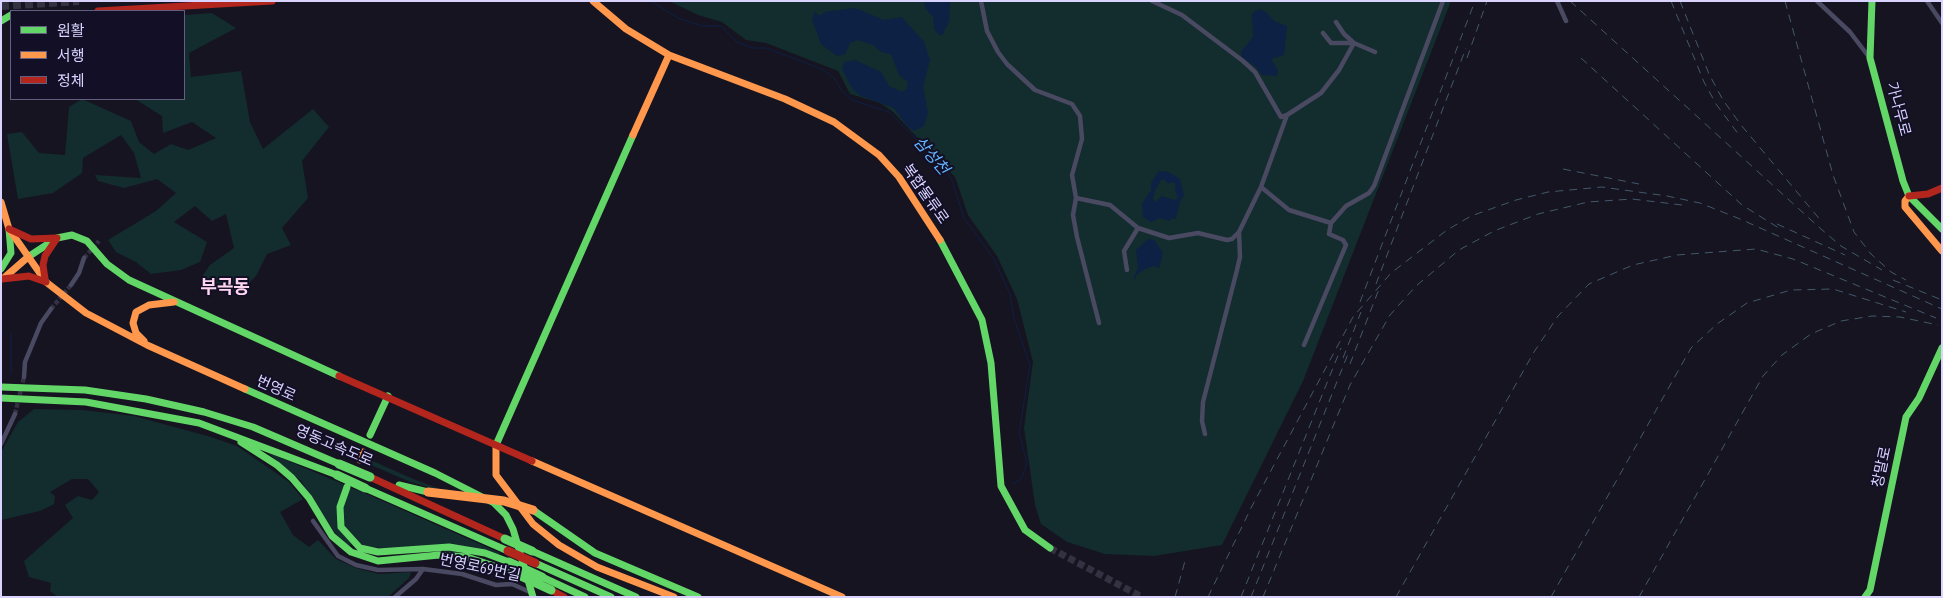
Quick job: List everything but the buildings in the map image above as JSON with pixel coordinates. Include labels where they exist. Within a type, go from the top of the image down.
[{"type":"main road","points":[[115,10],[272,1]]},
{"type":"main road","name":"복합물류로","points":[[593,1],[626,29],[669,54],[785,99],[834,122],[879,155],[899,177],[929,221],[959,273],[982,320],[991,363],[1001,486],[1025,530],[1050,548]]},
{"type":"main road","points":[[1870,58],[1872,1]]},
{"type":"main road","points":[[669,54],[496,445],[496,475],[533,524],[559,545],[597,567],[674,597]]},
{"type":"main road","name":"가나무로","points":[[1870,58],[1909,196],[1942,229]]},
{"type":"main road","points":[[1942,188],[1928,194],[1909,196],[1905,201],[1906,207],[1942,251]]},
{"type":"main road","name":"번영로","points":[[1,202],[10,229],[46,282],[86,313],[147,345],[484,496],[506,515],[513,529],[532,595]]},
{"type":"main road","points":[[2,275],[11,253],[10,229],[31,239],[72,236],[87,241],[107,264],[129,280],[174,302],[842,597]]},
{"type":"main road","points":[[2,275],[57,238]]},
{"type":"main road","points":[[2,275],[29,276],[46,282],[43,265],[45,256],[57,238]]},
{"type":"main road","points":[[147,345],[136,333],[132,323],[136,312],[149,305],[174,302]]},
{"type":"main road","name":"창말로","points":[[1868,595],[1906,417],[1919,398],[1942,348]]},
{"type":"main road","name":"영동고속도로","points":[[1,388],[85,390],[146,399],[195,410],[253,427],[374,478],[636,597]]},
{"type":"main road","points":[[370,434],[388,396]]},
{"type":"main road","name":"영동고속도로","points":[[1,398],[86,402],[199,423],[337,476],[611,597]]},
{"type":"main road","points":[[226,432],[277,465],[292,478],[309,498],[332,536],[351,552],[378,561],[439,555],[467,557],[512,572],[564,597]]},
{"type":"main road","points":[[374,478],[428,492],[504,501],[533,510],[595,553],[698,597]]},
{"type":"main road","points":[[347,487],[340,507],[342,527],[348,537],[360,548],[378,552],[449,547],[484,553],[509,562],[585,597]]},
{"type":"street","points":[[981,1],[987,31],[1007,64],[1035,90],[1072,104],[1080,116],[1082,139],[1072,175],[1076,198],[1074,215],[1077,237],[1099,323]]},
{"type":"street","points":[[1152,1],[1182,15],[1243,61],[1255,72],[1279,115],[1284,117],[1326,89],[1354,43]]},
{"type":"street","points":[[1329,234],[1331,223],[1346,206],[1369,193],[1374,186],[1442,1]]},
{"type":"street","points":[[1557,1],[1566,21]]},
{"type":"street","name":"가나무로","points":[[1817,1],[1850,32],[1870,58]]},
{"type":"street","points":[[1927,1],[1942,23]]},
{"type":"street","points":[[1336,22],[1344,34],[1354,43],[1375,52]]},
{"type":"street","points":[[1323,34],[1332,43],[1354,43]]},
{"type":"street","points":[[1076,198],[1110,205],[1138,228],[1168,238],[1198,233],[1227,240],[1232,239],[1239,232],[1261,187],[1288,115]]},
{"type":"street","points":[[1261,187],[1285,208],[1331,223]]},
{"type":"street","points":[[1128,270],[1124,251],[1138,228]]},
{"type":"street","points":[[1205,434],[1202,421],[1203,402],[1238,270],[1240,257],[1239,232]]},
{"type":"street","points":[[1304,345],[1346,245],[1343,240],[1329,234],[1323,236]]},
{"type":"street","points":[[71,285],[79,273],[84,258]]},
{"type":"street","points":[[24,377],[25,362],[42,322],[51,310]]},
{"type":"street","points":[[1,444],[15,414]]},
{"type":"street","name":"번영로69번길","points":[[313,521],[338,556],[356,565],[378,570],[423,569],[462,574],[496,585],[512,584],[532,595]]},
{"type":"street","name":"번영로69번길","points":[[395,597],[416,579],[423,569]]},
{"type":"green space","points":[[669,1],[1451,1],[1303,381],[1222,545],[1154,556],[1105,554],[1067,542],[1041,524],[1035,505],[1024,428],[1033,362],[1017,299],[997,256],[968,215],[955,177],[893,112],[880,103],[850,94],[838,71],[766,43],[746,40],[722,22],[698,15]]},
{"type":"green space","points":[[212,13],[236,28],[189,53],[191,77],[241,71],[250,122],[263,149],[313,109],[329,127],[302,161],[308,198],[282,228],[291,245],[267,254],[256,276],[238,294],[201,278],[210,265],[234,248],[226,214],[212,221],[195,206],[174,222],[207,242],[200,262],[181,270],[151,274],[136,262],[116,252],[108,240],[156,211],[176,193],[157,179],[124,188],[98,181],[95,175],[141,178],[134,153],[121,135],[83,158],[82,173],[53,193],[18,199],[7,134],[22,132],[39,153],[65,155],[69,107],[80,100],[131,121],[139,142],[154,154],[171,144],[188,150],[216,138],[192,122],[163,133],[162,116],[137,100],[185,100],[185,15]]},
{"type":"green space","points":[[34,409],[83,410],[134,416],[237,446],[289,482],[303,499],[280,512],[293,535],[309,547],[318,540],[336,559],[356,568],[379,574],[411,572],[409,578],[388,597],[58,597],[50,591],[51,583],[29,577],[24,561],[73,518],[65,505],[78,496],[92,500],[99,492],[88,479],[72,479],[50,492],[55,496],[54,504],[40,511],[1,520],[1,452],[18,422]]},
{"type":"green space","points":[[267,452],[345,485],[337,509],[351,544],[349,547],[335,533],[301,481]]},
{"type":"green space","points":[[364,457],[450,493],[410,482],[362,461]]},
{"type":"green space","points":[[350,488],[500,553],[499,555],[368,547],[360,543],[345,527],[342,517],[344,500]]},
{"type":"water","points":[[924,1],[950,1],[949,21],[943,34],[940,36],[934,29],[933,17],[926,9]]},
{"type":"water","points":[[855,8],[884,20],[902,17],[924,42],[930,60],[923,86],[928,113],[924,126],[914,131],[907,126],[894,108],[859,95],[852,88],[842,69],[845,62],[855,60],[881,72],[889,86],[902,92],[907,89],[908,82],[899,75],[891,54],[881,52],[873,45],[858,40],[850,43],[845,54],[837,56],[821,44],[812,19],[815,11],[819,16],[825,12]]},
{"type":"water","points":[[1259,9],[1266,12],[1274,21],[1287,26],[1284,55],[1271,59],[1278,70],[1277,76],[1262,75],[1255,66],[1242,58],[1241,52],[1253,37],[1252,14]]},
{"type":"water","points":[[1159,171],[1168,172],[1180,179],[1184,196],[1180,201],[1176,219],[1172,218],[1170,221],[1160,218],[1151,222],[1143,217],[1142,204],[1151,190],[1151,183]],"holes":[[[1164,179],[1168,184],[1172,182],[1176,184],[1175,190],[1178,198],[1174,200],[1162,196],[1155,202],[1153,198],[1161,180]]]},
{"type":"water","points":[[1148,239],[1154,240],[1163,253],[1159,268],[1153,266],[1145,269],[1136,275],[1135,281],[1134,277],[1138,268],[1136,250]]},
{"type":"waterway","name":"삼성천","points":[[651,1],[678,18],[702,26],[721,26],[737,42],[752,48],[766,48],[822,69],[835,79],[842,91],[852,100],[889,112],[939,161],[951,178],[964,218],[994,259],[1010,294],[1014,319],[1030,365],[1019,433],[1027,463],[1021,479],[1013,484]]},
{"type":"waterway","points":[[11,334],[11,374]]},
{"type":"tunnel","points":[[1,6],[79,1]]},
{"type":"tunnel","points":[[84,258],[99,241]]},
{"type":"tunnel","points":[[51,309],[71,285]]},
{"type":"tunnel","points":[[15,414],[24,377]]},
{"type":"tunnel","points":[[1050,548],[1142,597]]},
{"type":"railway","points":[[1360,302],[1475,1]]},
{"type":"railway","points":[[1467,58],[1487,1]]},
{"type":"railway","points":[[1570,1],[1821,229],[1841,246],[1882,270]]},
{"type":"railway","points":[[1671,1],[1704,82],[1716,104],[1739,135]]},
{"type":"railway","points":[[1680,1],[1709,74],[1723,100],[1741,125],[1822,222]]},
{"type":"railway","points":[[1785,1],[1833,175],[1854,232],[1871,254],[1891,272],[1906,280]]},
{"type":"railway","points":[[1376,284],[1466,48]]},
{"type":"railway","points":[[1581,58],[1742,205],[1782,230]]},
{"type":"railway","points":[[1563,169],[1639,184]]},
{"type":"railway","points":[[1208,597],[1251,508],[1353,317],[1391,273],[1447,230],[1471,216],[1516,200],[1548,192],[1602,187],[1667,196],[1700,203],[1740,219],[1942,309]]},
{"type":"railway","points":[[1263,597],[1350,385],[1390,315],[1416,286],[1459,250],[1494,231],[1538,214],[1588,202],[1632,199],[1682,205]]},
{"type":"railway","points":[[1777,224],[1845,255]]},
{"type":"railway","points":[[1396,597],[1534,352],[1558,316],[1589,284],[1633,265],[1677,255],[1756,249],[1793,259],[1936,318]]},
{"type":"railway","points":[[1893,280],[1942,300]]},
{"type":"railway","points":[[1350,364],[1379,289]]},
{"type":"railway","points":[[1551,597],[1691,348],[1717,324],[1747,303],[1791,290],[1833,289],[1906,312]]},
{"type":"railway","points":[[1343,358],[1361,312]]},
{"type":"railway","points":[[1639,597],[1763,376],[1782,355],[1811,334],[1841,321],[1872,316],[1900,317],[1938,325]]},
{"type":"railway","points":[[1241,597],[1341,348]]},
{"type":"railway","points":[[1251,597],[1348,354]]},
{"type":"railway","points":[[1175,597],[1185,561]]},
{"type":"traffic: fast","points":[[1872,1],[1870,58],[1903,181],[1909,196],[1942,229]]},
{"type":"traffic: fast","points":[[1,21],[10,16]]},
{"type":"traffic: fast","points":[[496,445],[633,135]]},
{"type":"traffic: fast","points":[[1,269],[11,253],[9,229]]},
{"type":"traffic: fast","points":[[28,257],[57,238],[72,235],[87,241],[107,264],[129,280],[339,376]]},
{"type":"traffic: fast","points":[[940,240],[982,320],[991,363],[1001,486],[1025,530],[1050,548]]},
{"type":"traffic: fast","points":[[1865,597],[1870,590],[1906,417],[1919,398],[1942,348]]},
{"type":"traffic: fast","points":[[1,387],[85,390],[146,399],[204,412],[253,427],[339,464]]},
{"type":"traffic: fast","points":[[245,389],[435,473],[494,503],[506,515],[513,529],[533,597]]},
{"type":"traffic: fast","points":[[370,435],[388,396]]},
{"type":"traffic: fast","points":[[1,398],[86,402],[199,423],[337,475]]},
{"type":"traffic: fast","points":[[241,442],[277,465],[292,478],[309,498],[332,536],[351,552],[378,561],[439,555],[467,557],[512,572]]},
{"type":"traffic: fast","points":[[339,464],[370,477]]},
{"type":"traffic: fast","points":[[337,475],[365,488]]},
{"type":"traffic: fast","points":[[399,485],[428,492]]},
{"type":"traffic: fast","points":[[347,487],[340,507],[341,527],[360,548],[378,552],[449,547],[485,553],[509,562]]},
{"type":"traffic: fast","points":[[365,488],[508,551]]},
{"type":"traffic: fast","points":[[533,510],[595,553],[698,597]]},
{"type":"traffic: fast","points":[[505,539],[532,551]]},
{"type":"traffic: fast","points":[[532,551],[636,597]]},
{"type":"traffic: fast","points":[[509,562],[542,577]]},
{"type":"traffic: fast","points":[[535,563],[611,597]]},
{"type":"traffic: fast","points":[[512,572],[551,590]]},
{"type":"traffic: fast","points":[[542,577],[585,597]]},
{"type":"traffic: slow","points":[[593,1],[626,29],[669,55],[785,99],[834,122],[879,155],[899,177],[940,240]]},
{"type":"traffic: slow","points":[[633,135],[669,55]]},
{"type":"traffic: slow","points":[[1909,196],[1905,201],[1905,207],[1942,251]]},
{"type":"traffic: slow","points":[[1,202],[9,229],[46,282],[86,313],[147,345],[245,389]]},
{"type":"traffic: slow","points":[[5,277],[28,257]]},
{"type":"traffic: slow","points":[[144,341],[136,333],[133,323],[136,312],[149,305],[174,302]]},
{"type":"traffic: slow","points":[[496,445],[496,475],[533,524],[559,545],[597,567],[674,597]]},
{"type":"traffic: slow","points":[[360,460],[363,452]]},
{"type":"traffic: slow","points":[[532,461],[842,597]]},
{"type":"traffic: slow","points":[[428,492],[504,501],[533,510]]},
{"type":"traffic: jam","points":[[115,10],[272,1]]},
{"type":"traffic: jam","points":[[1909,196],[1928,194],[1942,188]]},
{"type":"traffic: jam","points":[[9,229],[31,239],[57,238],[45,256],[43,265],[45,279]]},
{"type":"traffic: jam","points":[[2,279],[29,276],[46,282]]},
{"type":"traffic: jam","points":[[339,376],[532,461]]},
{"type":"traffic: jam","points":[[370,477],[505,539]]},
{"type":"traffic: jam","points":[[508,551],[535,563]]},
{"type":"traffic: jam","points":[[551,590],[564,597]]},
{"type":"district","name":"부곡동","points":[[225,288]]}]
